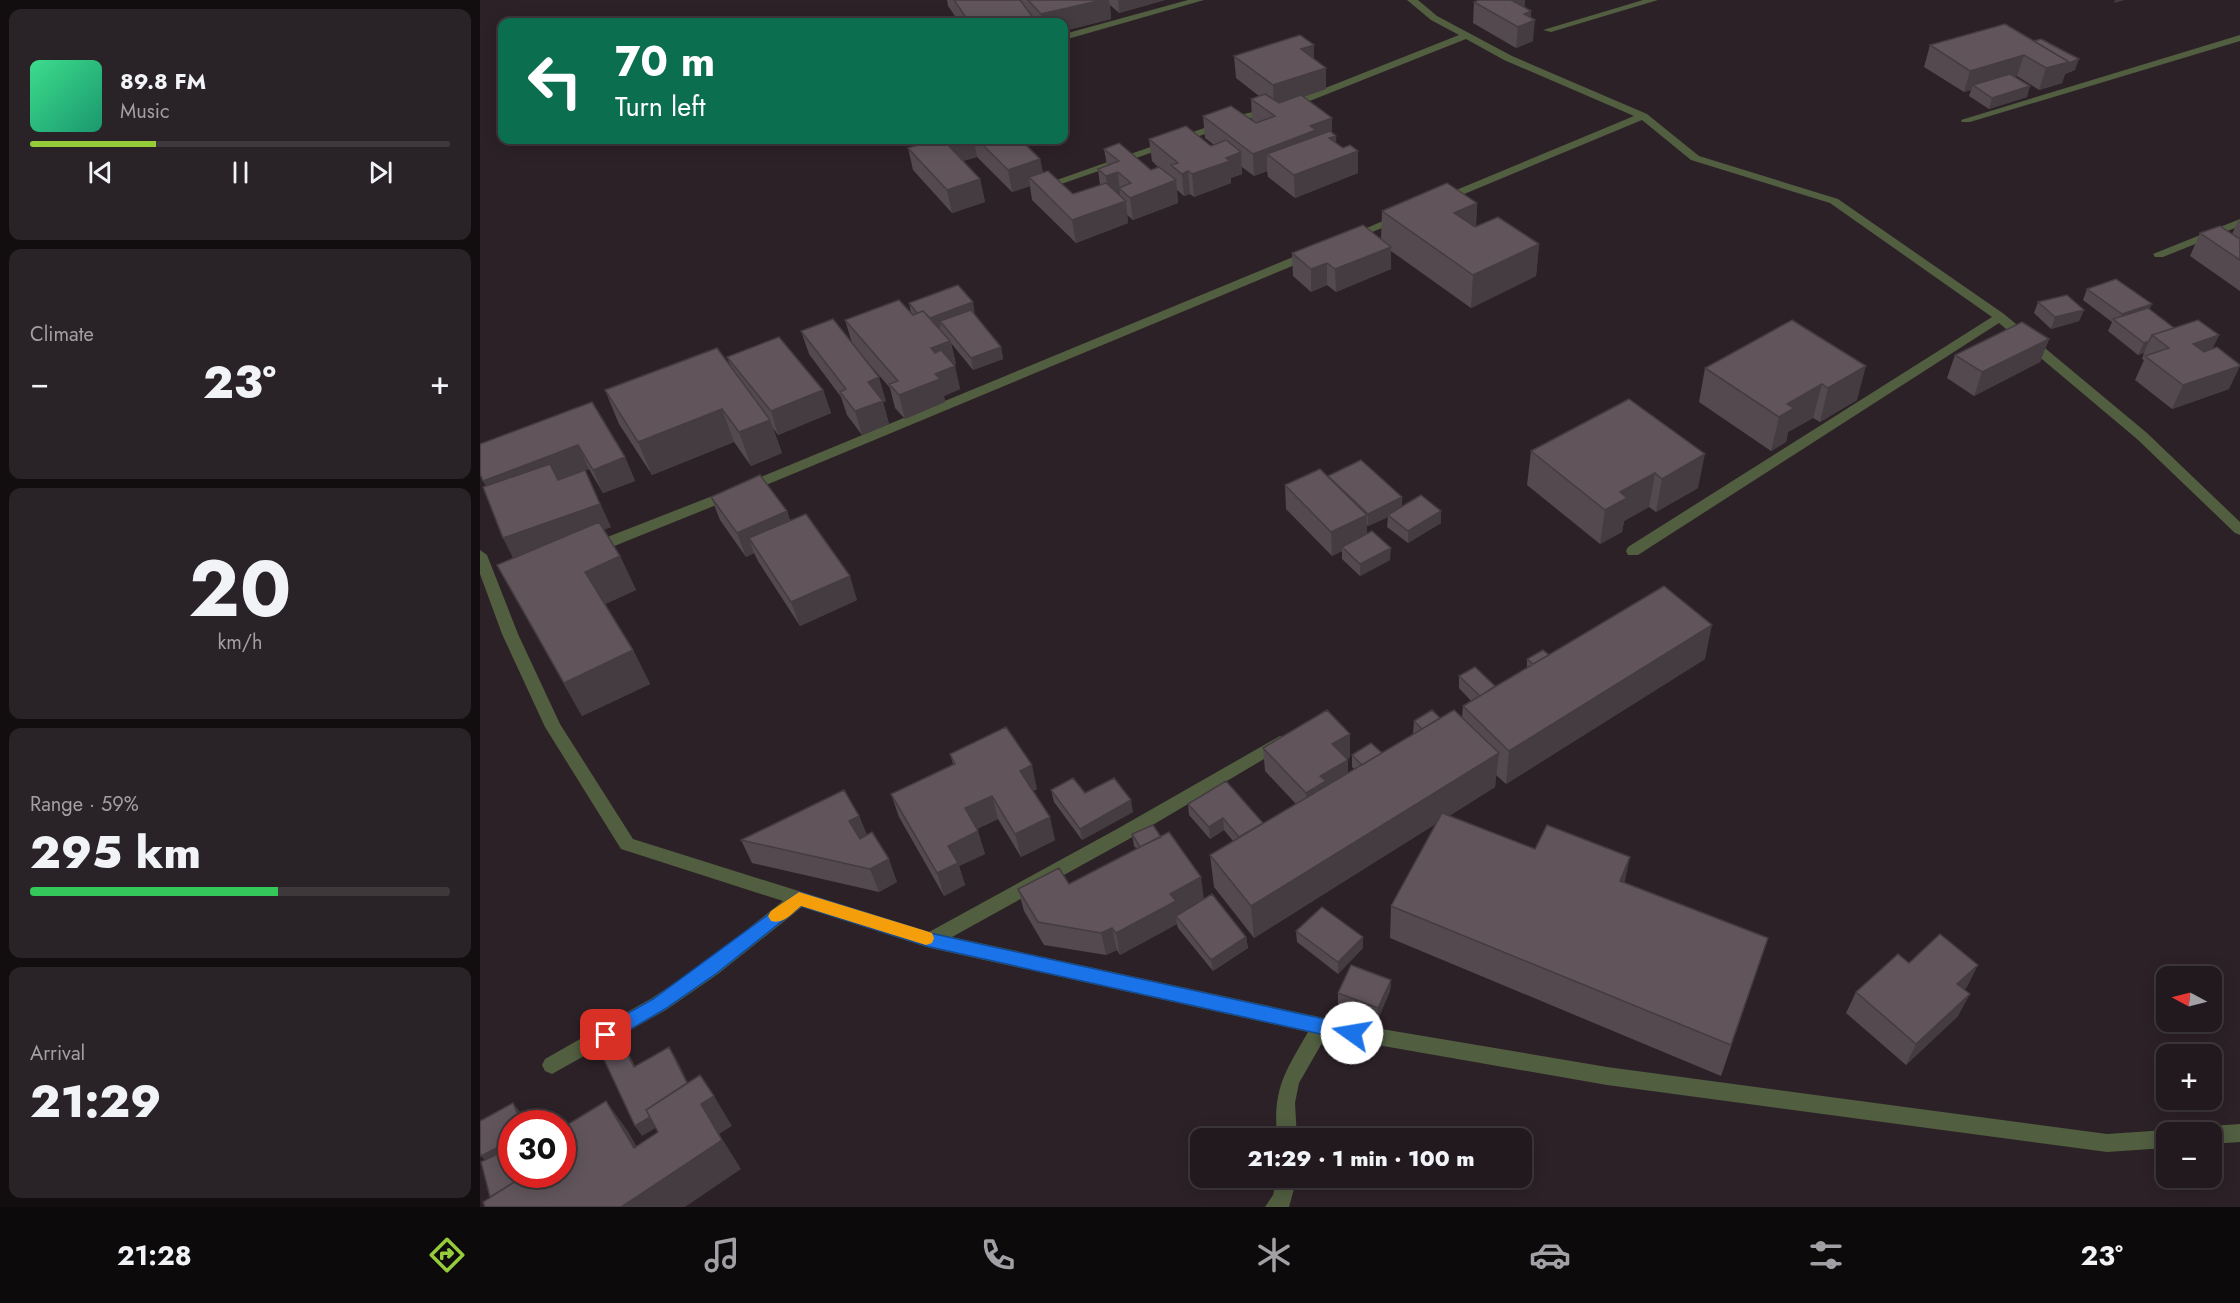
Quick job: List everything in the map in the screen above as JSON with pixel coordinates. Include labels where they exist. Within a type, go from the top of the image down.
[{"type":"street","points":[[1068,36],[1200,0]]},
{"type":"street","points":[[1412,0],[1434,18],[1508,58],[1642,116],[1695,158],[1834,201],[2000,317],[2142,436],[2240,530]]},
{"type":"street","points":[[1548,30],[1653,0]]},
{"type":"street","points":[[1032,191],[1248,116],[1283,108],[1466,36]]},
{"type":"street","points":[[1966,120],[2240,38]]},
{"type":"street","points":[[578,555],[766,480],[1642,116]]},
{"type":"street","points":[[2159,254],[2240,222]]},
{"type":"street","points":[[1633,551],[2000,317]]},
{"type":"street","points":[[480,555],[510,634],[553,727],[627,844],[930,940],[1352,1033],[1607,1076],[2096,1142],[2156,1140]]},
{"type":"street","points":[[930,940],[1123,834],[1296,732]]},
{"type":"street","points":[[552,1065],[659,1004],[712,968],[799,899]]},
{"type":"street","points":[[1286,1128],[1285,1103],[1290,1081],[1322,1026]]},
{"type":"street","points":[[2222,1134],[2240,1133]]},
{"type":"street","points":[[1275,1207],[1282,1200],[1285,1188]]},
{"type":"building","points":[[954,0],[1020,0],[1032,16],[1022,18],[966,18]]},
{"type":"building","points":[[1028,0],[1102,0],[1041,14]]},
{"type":"building","points":[[1511,0],[1531,11],[1524,14],[1535,20],[1518,27],[1474,2]]},
{"type":"building","points":[[2005,24],[2069,62],[2046,68],[2024,55],[1970,71],[1930,45]]},
{"type":"building","points":[[1300,35],[1314,45],[1301,49],[1326,68],[1273,85],[1234,56]]},
{"type":"building","points":[[2041,39],[2079,59],[2069,63],[2034,41]]},
{"type":"building","points":[[2010,74],[2030,86],[1992,98],[1973,85]]},
{"type":"building","points":[[1265,94],[1279,103],[1301,95],[1332,118],[1310,126],[1316,130],[1253,154],[1203,116],[1231,106],[1256,123],[1275,116],[1251,99]]},
{"type":"building","points":[[1186,126],[1211,146],[1226,140],[1241,152],[1226,158],[1230,161],[1192,174],[1188,171],[1182,174],[1171,165],[1178,163],[1149,139]]},
{"type":"building","points":[[1330,131],[1336,136],[1329,138],[1343,148],[1350,145],[1358,151],[1294,175],[1267,154]]},
{"type":"building","points":[[1119,143],[1151,170],[1159,167],[1176,180],[1130,198],[1119,188],[1131,183],[1118,172],[1106,176],[1098,169],[1119,161],[1104,149]]},
{"type":"building","points":[[921,144],[947,144],[980,179],[947,190],[908,148]]},
{"type":"building","points":[[982,144],[1025,144],[1040,159],[1008,170]]},
{"type":"building","points":[[1048,171],[1073,194],[1106,183],[1126,201],[1072,220],[1029,177]]},
{"type":"building","points":[[1447,183],[1477,203],[1454,213],[1475,227],[1498,217],[1539,244],[1473,275],[1382,211]]},
{"type":"building","points":[[1363,225],[1391,247],[1335,269],[1327,263],[1311,269],[1292,253]]},
{"type":"building","points":[[2220,226],[2240,238],[2240,260],[2200,233]]},
{"type":"building","points":[[2116,279],[2152,304],[2122,314],[2087,289]]},
{"type":"building","points":[[958,285],[973,302],[930,318],[923,311],[917,313],[909,303]]},
{"type":"building","points":[[2067,295],[2084,310],[2055,317],[2038,302]]},
{"type":"building","points":[[899,300],[913,315],[923,311],[950,341],[931,348],[935,353],[941,350],[955,366],[935,374],[940,379],[899,395],[889,384],[898,381],[845,320]]},
{"type":"building","points":[[2148,308],[2174,328],[2152,335],[2149,341],[2144,343],[2113,319]]},
{"type":"building","points":[[971,310],[1001,347],[971,358],[940,321]]},
{"type":"building","points":[[833,319],[879,377],[868,382],[883,401],[855,411],[840,392],[846,389],[801,331]]},
{"type":"building","points":[[1792,320],[1866,366],[1828,388],[1822,384],[1787,404],[1794,408],[1779,417],[1705,368]]},
{"type":"building","points":[[2198,320],[2219,335],[2193,344],[2204,352],[2217,347],[2240,366],[2183,385],[2145,356],[2169,348],[2152,335]]},
{"type":"building","points":[[2022,322],[2049,339],[1982,372],[1955,355]]},
{"type":"building","points":[[779,337],[823,390],[771,411],[727,357]]},
{"type":"building","points":[[717,348],[770,420],[739,432],[722,409],[638,442],[605,390]]},
{"type":"building","points":[[1629,399],[1705,454],[1662,479],[1655,473],[1620,492],[1627,498],[1605,510],[1531,451]]},
{"type":"building","points":[[592,402],[625,457],[593,470],[578,445],[483,481],[480,474],[480,444]]},
{"type":"building","points":[[1361,460],[1402,497],[1368,514],[1328,476]]},
{"type":"building","points":[[550,464],[558,480],[585,470],[600,504],[503,538],[483,487]]},
{"type":"building","points":[[1320,469],[1367,515],[1331,532],[1285,485]]},
{"type":"building","points":[[760,475],[787,511],[737,533],[711,497]]},
{"type":"building","points":[[1421,495],[1441,511],[1408,531],[1388,515]]},
{"type":"building","points":[[806,514],[850,576],[791,602],[749,538]]},
{"type":"building","points":[[599,522],[620,556],[585,572],[633,650],[564,683],[497,565]]},
{"type":"building","points":[[1372,531],[1391,548],[1360,564],[1342,547]]},
{"type":"building","points":[[1664,586],[1712,625],[1509,751],[1463,706]]},
{"type":"building","points":[[1543,650],[1549,655],[1533,664],[1527,659]]},
{"type":"building","points":[[1475,667],[1495,686],[1480,696],[1459,676]]},
{"type":"building","points":[[1327,710],[1350,734],[1332,744],[1348,760],[1320,776],[1326,781],[1306,793],[1263,748]]},
{"type":"building","points":[[1432,710],[1440,718],[1422,729],[1414,721]]},
{"type":"building","points":[[1454,710],[1499,753],[1251,906],[1210,855]]},
{"type":"building","points":[[1006,727],[1032,765],[1020,771],[1050,817],[1015,834],[992,796],[965,808],[978,831],[948,846],[958,863],[937,873],[891,794],[955,764],[950,754]]},
{"type":"building","points":[[1371,743],[1382,753],[1362,765],[1352,755]]},
{"type":"building","points":[[1073,778],[1085,793],[1114,778],[1131,800],[1080,829],[1051,790]]},
{"type":"building","points":[[1226,781],[1263,823],[1239,837],[1223,818],[1209,827],[1188,804]]},
{"type":"building","points":[[844,790],[859,816],[849,821],[860,839],[872,832],[889,859],[870,869],[741,840]]},
{"type":"building","points":[[1442,813],[1535,849],[1547,825],[1630,857],[1620,881],[1768,938],[1731,1045],[1391,906]]},
{"type":"building","points":[[1153,825],[1161,837],[1140,847],[1132,834]]},
{"type":"building","points":[[1169,832],[1201,877],[1170,894],[1176,901],[1116,933],[1112,928],[1101,933],[1038,922],[1018,889],[1059,868],[1069,884]]},
{"type":"building","points":[[1212,894],[1246,937],[1211,960],[1176,916]]},
{"type":"building","points":[[1322,907],[1363,937],[1338,962],[1296,931]]},
{"type":"building","points":[[1940,934],[1978,965],[1957,984],[1970,994],[1916,1044],[1856,992],[1898,954],[1909,963]]},
{"type":"building","points":[[1351,965],[1391,980],[1378,1008],[1338,993]]},
{"type":"building","points":[[621,1041],[634,1067],[669,1047],[687,1083],[646,1110],[650,1117],[635,1126],[601,1053]]},
{"type":"building","points":[[700,1075],[714,1096],[701,1104],[722,1140],[621,1207],[485,1207],[483,1202],[505,1188],[576,1188],[576,1119],[606,1101],[634,1148],[658,1132],[646,1110]]},
{"type":"building","points":[[513,1103],[516,1110],[500,1110]]},
{"type":"building","points":[[498,1111],[498,1147],[481,1156],[480,1153],[480,1121]]},
{"type":"building","points":[[498,1154],[498,1188],[504,1188],[490,1197],[481,1162]]},
{"type":"slow traffic","points":[[777,916],[799,899],[926,938]]},
{"type":"route","points":[[606,1035],[659,1004],[712,968],[799,899],[930,940],[1352,1033]]}]
